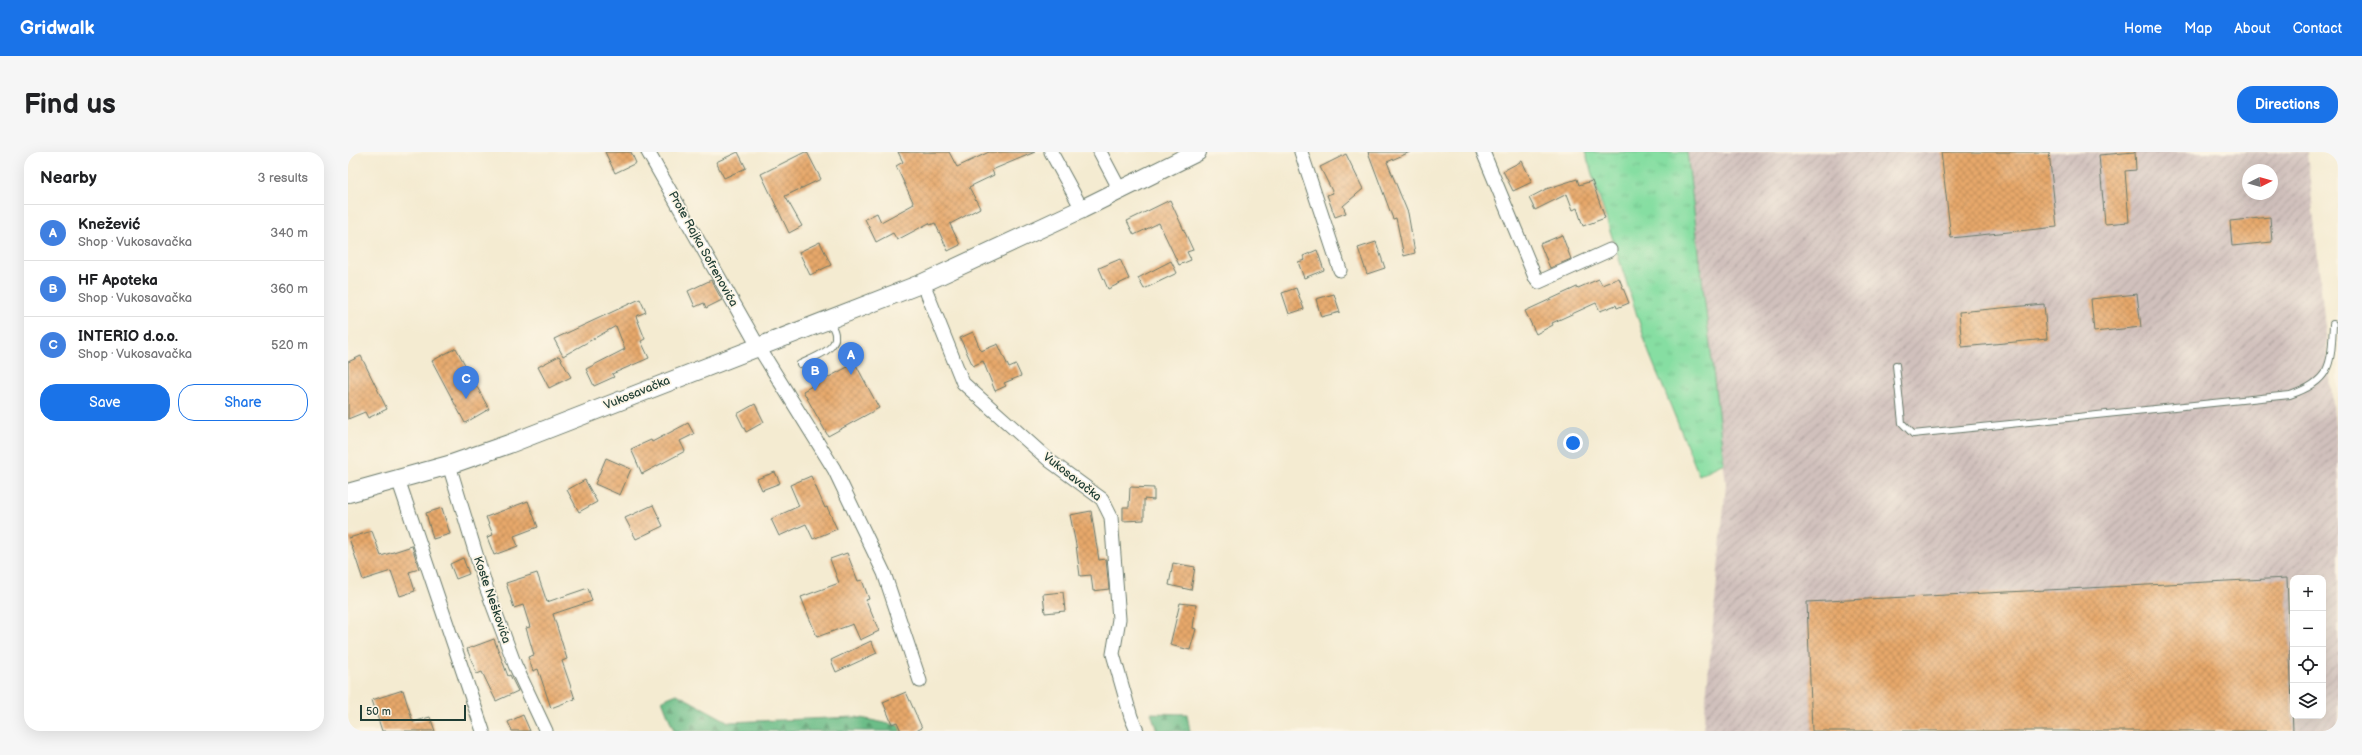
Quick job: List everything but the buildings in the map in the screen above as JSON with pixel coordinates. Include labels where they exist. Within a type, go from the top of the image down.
[{"type":"main road","name":"Vukosavačka","points":[[348,493],[449,465],[516,441],[923,283],[1082,209],[1197,152]]},
{"type":"street","name":"Prote Rajka Sofrenovića","points":[[648,152],[758,346],[834,470],[881,566],[920,681]]},
{"type":"street","points":[[1050,152],[1082,209]]},
{"type":"street","points":[[1100,152],[1120,190]]},
{"type":"street","points":[[1302,152],[1340,270]]},
{"type":"street","points":[[1483,152],[1535,277],[1540,282],[1610,250]]},
{"type":"street","name":"Vukosavačka","points":[[923,283],[963,383],[1050,461],[1102,499],[1111,517],[1119,619],[1113,654],[1131,717],[1138,731]]},
{"type":"street","name":"Koste Neškovića","points":[[449,465],[486,587],[515,665],[546,731]]},
{"type":"street","points":[[398,479],[483,731]]},
{"type":"lane","points":[[800,364],[830,348],[835,342],[836,336],[829,319]]},
{"type":"lane","points":[[1896,364],[1902,423],[1913,434],[2290,395],[2308,389],[2326,374],[2332,351],[2332,324]]},
{"type":"shaded area","points":[[1687,152],[2307,152],[2338,454],[2338,731],[1703,731],[1726,484]]},
{"type":"green space","points":[[1585,152],[1687,152],[1724,463],[1699,475],[1649,353]]},
{"type":"green space","points":[[677,694],[729,722],[856,717],[900,726],[904,731],[674,731],[662,700]]},
{"type":"green space","points":[[1151,713],[1187,714],[1190,731],[1157,731]]},
{"type":"place","name":"Knežević","points":[[851,375]]},
{"type":"place","name":"HF Apoteka","points":[[815,391]]},
{"type":"place","name":"INTERIO d.o.o.","points":[[466,399]]}]
